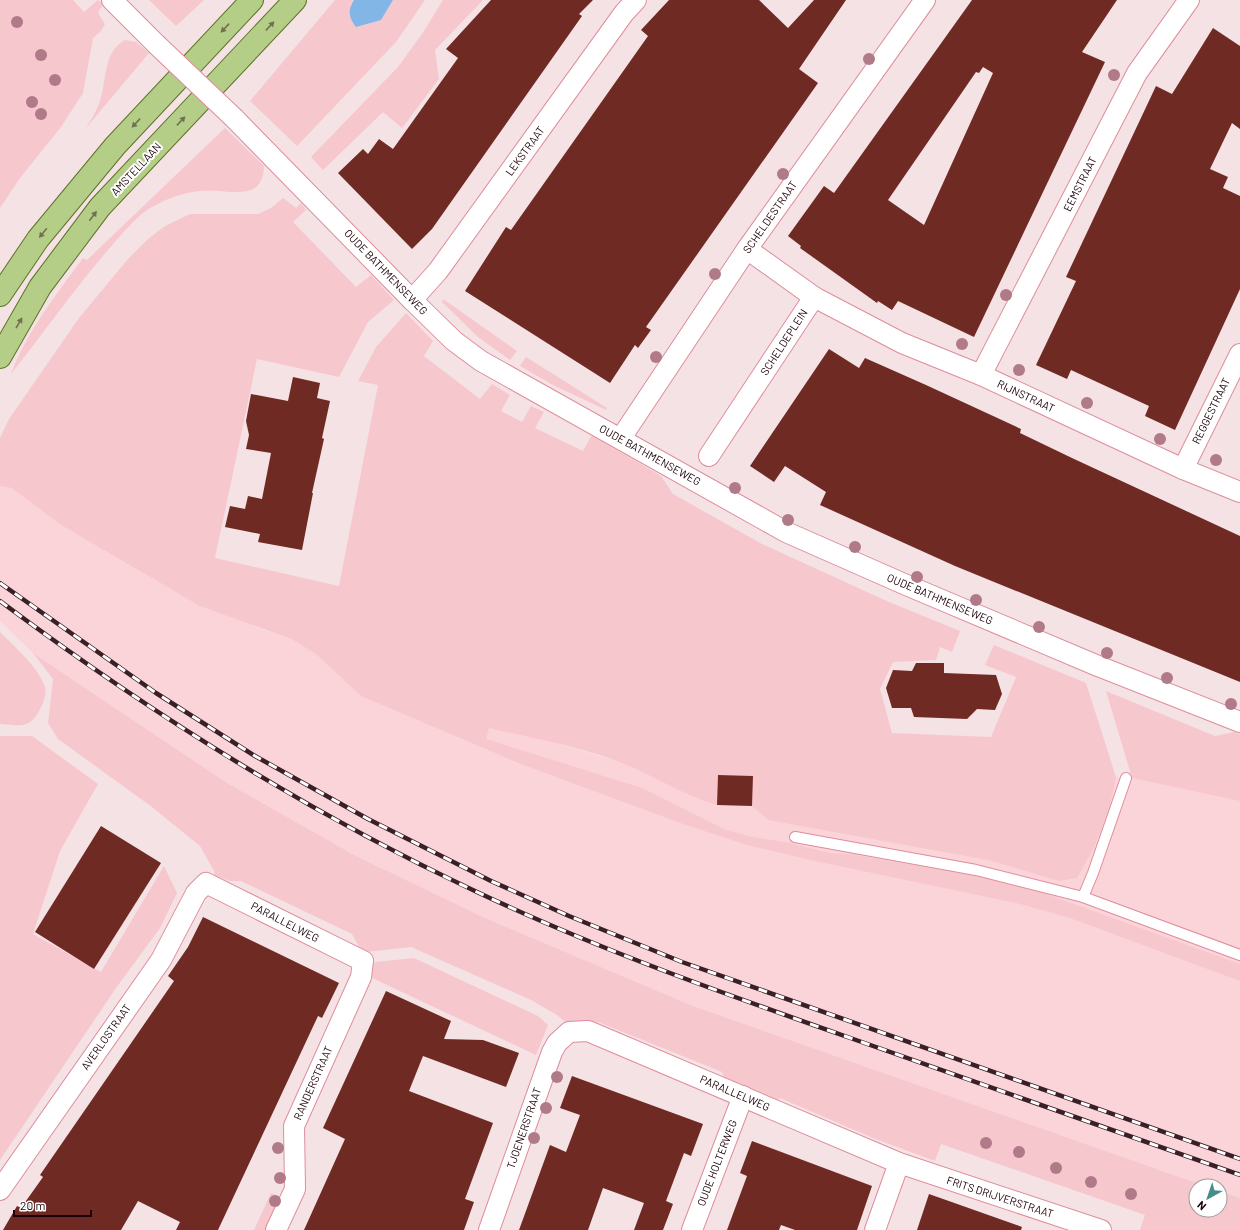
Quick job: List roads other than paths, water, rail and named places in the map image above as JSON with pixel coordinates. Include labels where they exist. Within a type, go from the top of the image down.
[{"type":"main road","points":[[0,295],[38,239],[115,146],[252,0]]},
{"type":"main road","name":"AMSTELLAAN","points":[[0,357],[40,287],[100,207],[295,0]]},
{"type":"street","name":"OUDE BATHMENSEWEG","points":[[112,0],[234,118],[412,300],[454,340],[481,361],[621,438],[786,532],[1055,648],[1240,722]]},
{"type":"street","name":"LEKSTRAAT","points":[[412,300],[438,271],[624,13],[636,0]]},
{"type":"street","name":"SCHELDESTRAAT","points":[[621,438],[747,249],[925,0]]},
{"type":"street","name":"EEMSTRAAT","points":[[981,375],[1137,73],[1189,0]]},
{"type":"street","name":"SCHELDEPLEIN","points":[[709,456],[814,297],[747,249]]},
{"type":"street","name":"RIJNSTRAAT","points":[[814,297],[902,343],[981,375],[1183,468],[1240,492]]},
{"type":"street","name":"REGGESTRAAT","points":[[1183,468],[1240,354]]},
{"type":"street","name":"PARALLELWEG","points":[[206,882],[363,961]]},
{"type":"street","name":"AVERLOSTRAAT","points":[[0,1190],[161,960],[196,893],[206,882]]},
{"type":"street","name":"RANDERSTRAAT","points":[[276,1230],[295,1189],[294,1126],[361,977],[363,961]]},
{"type":"street","name":"PARALLELWEG","points":[[569,1032],[588,1031],[899,1163]]},
{"type":"street","name":"TJOENERSTRAAT","points":[[489,1230],[552,1052],[557,1043],[569,1032]]},
{"type":"street","name":"OUDE HOLTERWEG","points":[[692,1230],[743,1096]]},
{"type":"street","points":[[875,1230],[899,1163]]},
{"type":"street","name":"FRITS DRIJVERSTRAAT","points":[[899,1163],[1100,1230]]},
{"type":"lane","points":[[1083,897],[1093,873],[1126,778]]},
{"type":"lane","points":[[795,837],[976,870],[1083,897],[1240,955]]},
{"type":"water","points":[[354,0],[393,0],[381,20],[356,27],[350,14],[350,7]]},
{"type":"railway","points":[[0,583],[156,693],[255,756],[368,819],[491,881],[569,916],[682,962],[1240,1159]]},
{"type":"railway","points":[[0,601],[114,682],[231,758],[352,829],[477,892],[570,933],[712,989],[1240,1175]]}]
